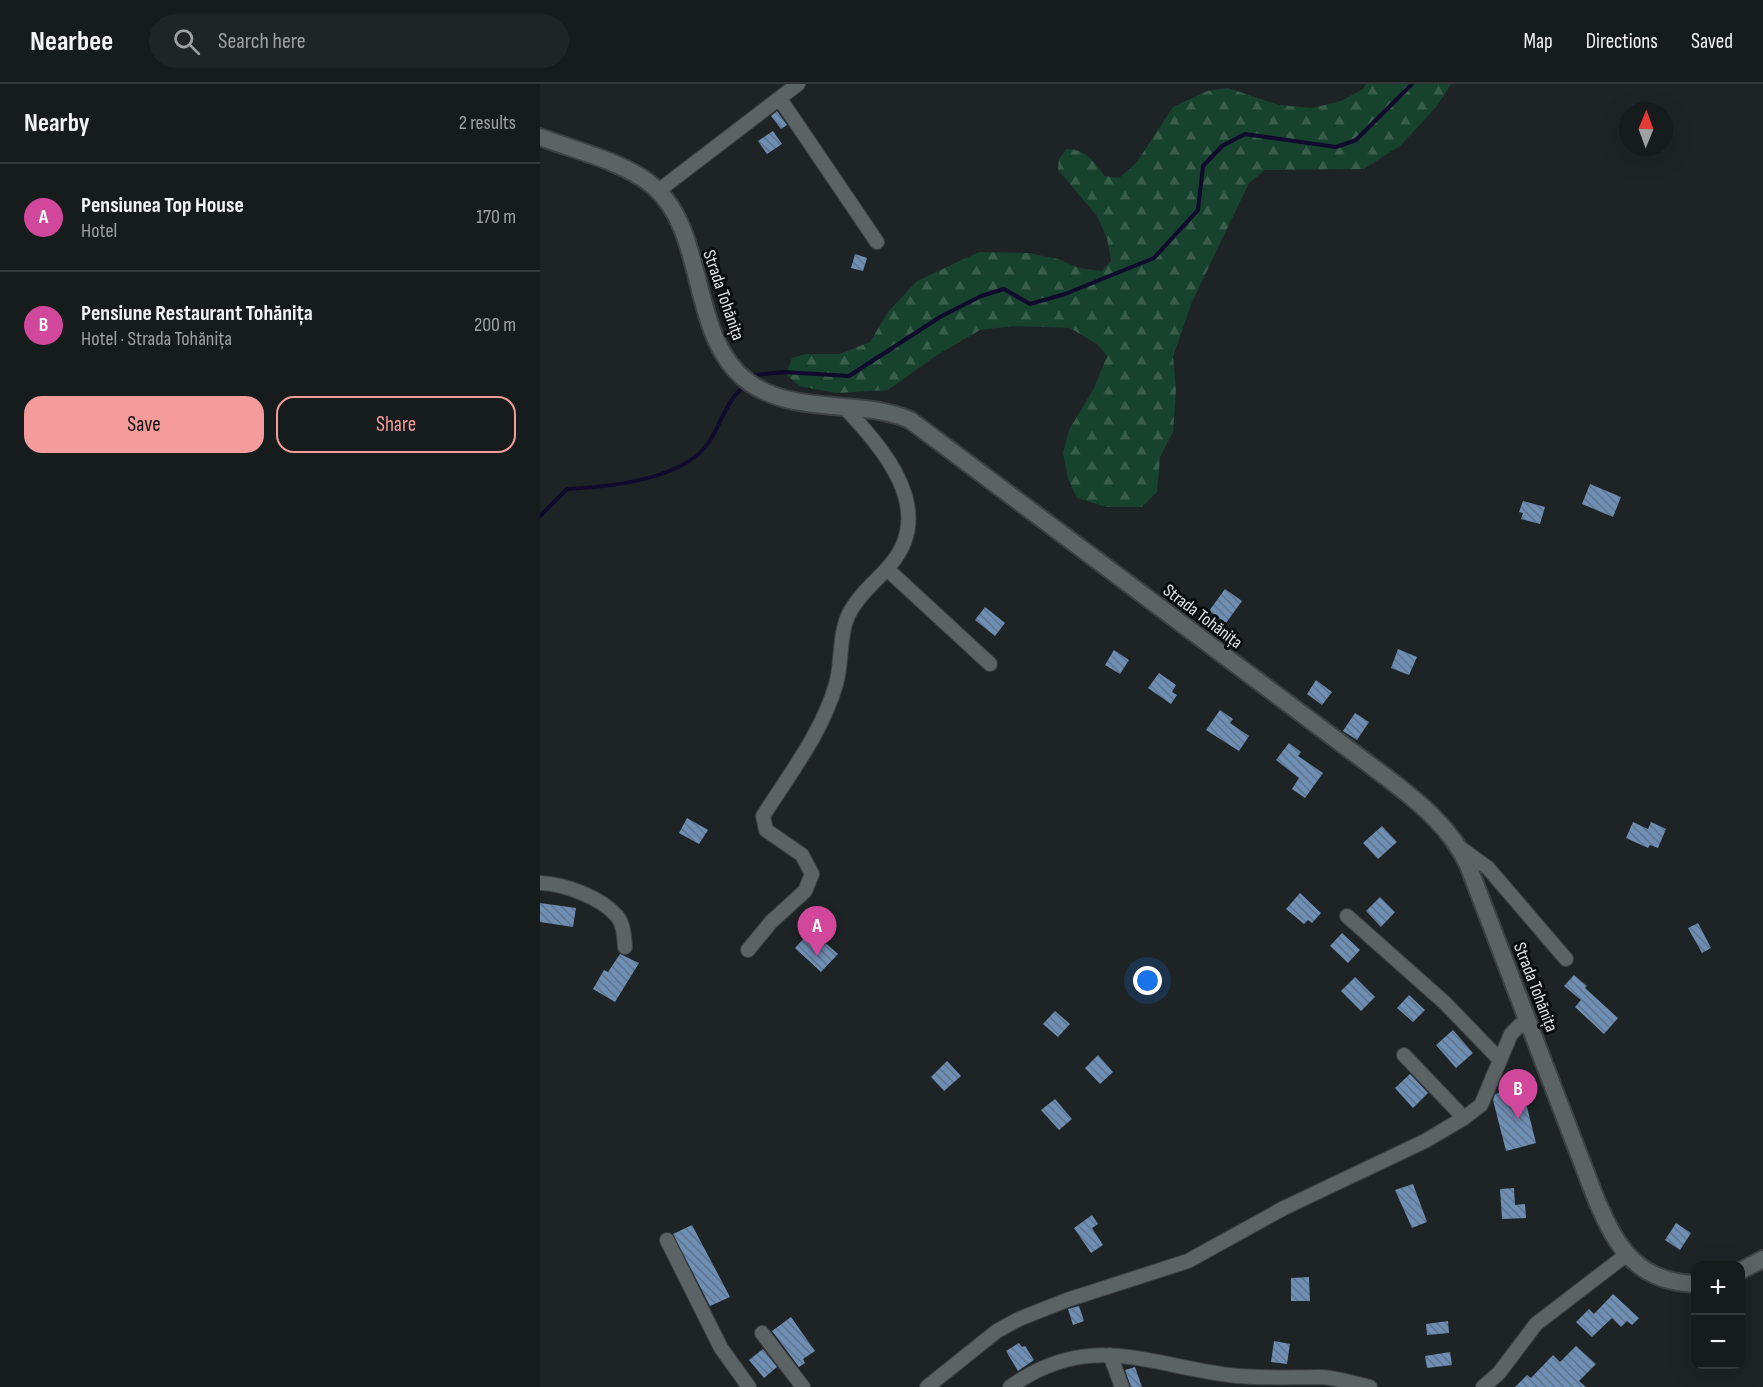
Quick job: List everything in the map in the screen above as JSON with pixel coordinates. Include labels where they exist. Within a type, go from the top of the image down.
[{"type":"main road","name":"Strada Tohănița","points":[[540,137],[630,172],[658,191],[678,223],[718,343],[735,370],[753,385],[776,395],[894,413],[927,431],[1386,777],[1439,822],[1459,847],[1596,1200],[1617,1244],[1626,1255],[1651,1274],[1665,1280],[1691,1283]]},
{"type":"main road","points":[[1745,1268],[1763,1259]]},
{"type":"street","points":[[658,191],[798,84]]},
{"type":"street","points":[[780,99],[877,242]]},
{"type":"street","points":[[748,950],[771,922],[805,891],[812,874],[802,855],[766,831],[764,816],[828,709],[837,684],[846,620],[853,607],[897,558],[908,534],[907,498],[893,466],[876,441],[844,407]]},
{"type":"street","points":[[887,569],[990,664]]},
{"type":"street","points":[[1459,847],[1488,868],[1566,959]]},
{"type":"street","points":[[540,883],[566,887],[603,905],[617,916],[623,928],[625,947]]},
{"type":"street","points":[[1347,916],[1445,1004],[1500,1060]]},
{"type":"street","points":[[927,1387],[998,1331],[1019,1319],[1067,1300],[1188,1261],[1284,1208],[1415,1146],[1464,1118],[1481,1105],[1515,1029],[1529,1023]]},
{"type":"street","points":[[1404,1055],[1464,1118]]},
{"type":"street","points":[[667,1240],[721,1348],[749,1387]]},
{"type":"street","points":[[1483,1387],[1501,1380],[1536,1324],[1626,1255]]},
{"type":"street","points":[[762,1333],[803,1387]]},
{"type":"street","points":[[1110,1355],[1122,1387]]},
{"type":"street","points":[[1010,1387],[1024,1383],[1065,1359],[1110,1355],[1141,1358],[1229,1375],[1321,1377],[1370,1387]]},
{"type":"green space","points":[[1366,84],[1451,84],[1437,106],[1401,145],[1364,169],[1265,170],[1249,183],[1192,302],[1173,357],[1176,390],[1173,432],[1160,457],[1157,492],[1142,507],[1106,507],[1077,498],[1068,479],[1063,453],[1069,430],[1094,388],[1107,356],[1097,344],[1070,328],[1013,326],[980,330],[937,355],[888,390],[836,393],[799,386],[786,374],[792,358],[806,354],[840,354],[870,342],[888,312],[917,281],[979,252],[1028,253],[1058,259],[1079,268],[1102,271],[1111,261],[1107,238],[1097,216],[1058,170],[1059,159],[1066,149],[1084,154],[1105,176],[1119,178],[1137,162],[1173,107],[1207,91],[1228,88],[1279,105],[1312,108],[1341,101],[1363,89]]},
{"type":"building","points":[[777,111],[787,125],[781,129],[771,116]]},
{"type":"building","points":[[773,131],[782,144],[767,154],[758,141]]},
{"type":"building","points":[[855,254],[867,258],[863,271],[851,268]]},
{"type":"building","points":[[1590,484],[1621,497],[1613,517],[1582,504]]},
{"type":"building","points":[[1523,501],[1545,507],[1540,524],[1521,519],[1523,513],[1519,512]]},
{"type":"building","points":[[1225,589],[1242,601],[1226,623],[1209,611]]},
{"type":"building","points":[[985,607],[1005,623],[995,636],[975,620]]},
{"type":"building","points":[[1398,649],[1417,657],[1409,675],[1391,668]]},
{"type":"building","points":[[1114,650],[1129,660],[1120,674],[1105,665]]},
{"type":"building","points":[[1159,673],[1176,685],[1172,692],[1177,695],[1171,704],[1148,688]]},
{"type":"building","points":[[1316,680],[1332,692],[1322,705],[1307,694]]},
{"type":"building","points":[[1220,710],[1233,719],[1230,723],[1249,736],[1239,751],[1206,730]]},
{"type":"building","points":[[1355,713],[1369,722],[1357,740],[1343,731]]},
{"type":"building","points":[[1289,743],[1301,752],[1298,756],[1323,773],[1305,798],[1292,789],[1299,778],[1276,760]]},
{"type":"building","points":[[687,818],[708,830],[699,844],[679,833]]},
{"type":"building","points":[[1633,822],[1648,829],[1651,822],[1666,829],[1658,848],[1650,845],[1648,848],[1626,838]]},
{"type":"building","points":[[1382,826],[1397,842],[1378,859],[1363,843]]},
{"type":"building","points":[[1300,893],[1321,913],[1312,923],[1308,920],[1304,924],[1286,909]]},
{"type":"building","points":[[1380,897],[1395,912],[1381,927],[1366,911]]},
{"type":"building","points":[[540,903],[576,908],[573,927],[540,922]]},
{"type":"building","points":[[1698,923],[1711,948],[1702,953],[1688,928]]},
{"type":"building","points":[[814,933],[838,954],[821,972],[795,948],[807,935],[810,938]]},
{"type":"building","points":[[1342,933],[1360,950],[1348,963],[1330,946]]},
{"type":"building","points":[[620,954],[639,963],[615,1002],[593,989],[604,970],[608,972]]},
{"type":"building","points":[[1574,975],[1618,1018],[1604,1034],[1575,1007],[1581,1000],[1564,986]]},
{"type":"building","points":[[1355,977],[1375,997],[1361,1011],[1341,991]]},
{"type":"building","points":[[1409,995],[1425,1010],[1413,1022],[1397,1008]]},
{"type":"building","points":[[1055,1011],[1070,1024],[1058,1037],[1043,1024]]},
{"type":"building","points":[[1453,1030],[1473,1053],[1456,1068],[1436,1045]]},
{"type":"building","points":[[1098,1055],[1113,1072],[1100,1084],[1085,1068]]},
{"type":"building","points":[[947,1061],[961,1076],[944,1091],[931,1077]]},
{"type":"building","points":[[1410,1074],[1428,1093],[1413,1108],[1395,1088]]},
{"type":"building","points":[[1522,1087],[1536,1143],[1506,1151],[1493,1100],[1495,1094]]},
{"type":"building","points":[[1055,1099],[1072,1119],[1059,1130],[1041,1110]]},
{"type":"building","points":[[1413,1184],[1427,1222],[1412,1228],[1395,1190]]},
{"type":"building","points":[[1514,1188],[1515,1205],[1525,1204],[1526,1218],[1502,1219],[1500,1189]]},
{"type":"building","points":[[1092,1215],[1098,1224],[1092,1228],[1103,1245],[1091,1253],[1074,1228]]},
{"type":"building","points":[[1676,1223],[1691,1233],[1680,1250],[1665,1240]]},
{"type":"building","points":[[692,1225],[730,1297],[710,1306],[673,1234]]},
{"type":"building","points":[[1309,1277],[1310,1301],[1291,1301],[1291,1278]]},
{"type":"building","points":[[1613,1294],[1639,1318],[1632,1325],[1627,1321],[1621,1327],[1612,1318],[1592,1337],[1576,1322],[1589,1309],[1594,1314]]},
{"type":"building","points":[[1079,1306],[1084,1321],[1073,1325],[1068,1309]]},
{"type":"building","points":[[791,1317],[815,1351],[803,1359],[805,1363],[799,1367],[772,1331]]},
{"type":"building","points":[[1448,1321],[1449,1333],[1427,1335],[1426,1324]]},
{"type":"building","points":[[1274,1341],[1290,1344],[1287,1364],[1271,1362]]},
{"type":"building","points":[[1019,1343],[1022,1347],[1025,1346],[1034,1360],[1018,1371],[1006,1351]]},
{"type":"building","points":[[1576,1346],[1596,1364],[1579,1381],[1586,1387],[1515,1387],[1527,1375],[1531,1378],[1553,1355],[1560,1362]]},
{"type":"building","points":[[763,1349],[777,1367],[764,1378],[749,1360]]},
{"type":"building","points":[[1450,1352],[1452,1365],[1427,1368],[1425,1356]]},
{"type":"building","points":[[1135,1367],[1142,1387],[1131,1387],[1125,1370]]},
{"type":"waterway","points":[[755,375],[784,372],[849,376],[940,317],[981,296],[1004,289],[1030,304],[1065,294],[1154,258],[1198,210],[1203,166],[1222,146],[1245,134],[1336,147],[1356,140],[1412,84]]},
{"type":"waterway","points":[[540,516],[567,489],[644,479],[682,465],[697,455],[709,442],[726,409],[740,390]]},
{"type":"place","name":"Pensiunea Top House","points":[[817,956]]},
{"type":"place","name":"Pensiune Restaurant Tohănița","points":[[1518,1119]]}]
